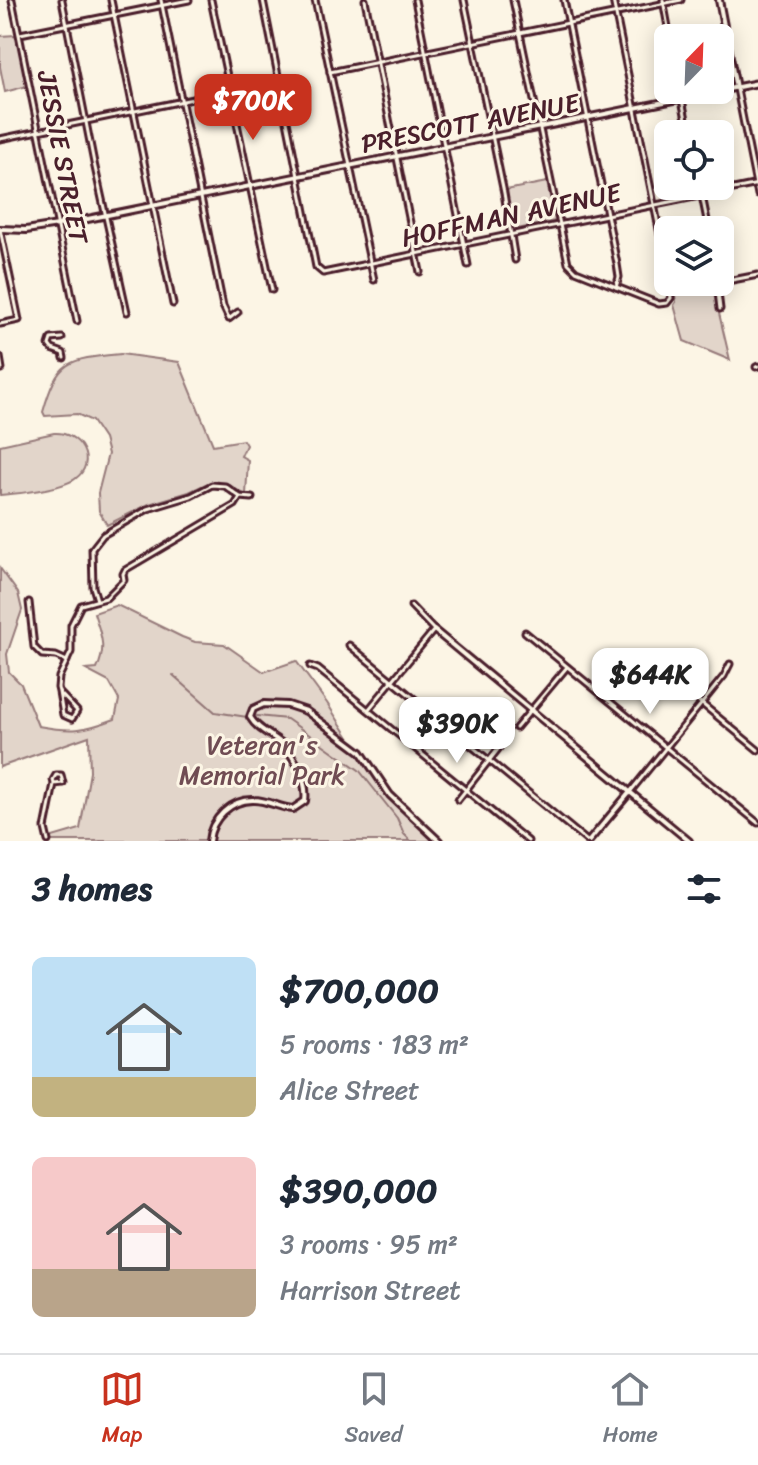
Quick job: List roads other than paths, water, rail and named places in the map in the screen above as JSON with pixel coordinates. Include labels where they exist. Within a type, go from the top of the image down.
[{"type":"street","name":"JESSIE STREET","points":[[12,0],[77,321]]},
{"type":"street","points":[[62,0],[127,312]]},
{"type":"street","points":[[111,0],[173,304]]},
{"type":"street","points":[[19,35],[114,16],[162,2],[189,0]]},
{"type":"street","points":[[211,0],[272,290]]},
{"type":"street","points":[[263,0],[298,176]]},
{"type":"street","points":[[315,0],[374,280]]},
{"type":"street","points":[[365,0],[420,272]]},
{"type":"street","points":[[415,0],[468,265]]},
{"type":"street","points":[[464,0],[515,260]]},
{"type":"street","points":[[513,0],[568,263],[581,273],[659,304],[667,303],[671,296]]},
{"type":"street","points":[[564,0],[619,277],[616,287]]},
{"type":"street","points":[[613,0],[656,216]]},
{"type":"street","points":[[330,72],[681,0]]},
{"type":"street","points":[[719,0],[758,195]]},
{"type":"street","points":[[162,2],[223,306],[229,319],[238,312]]},
{"type":"street","points":[[663,2],[667,24]]},
{"type":"street","points":[[0,139],[279,81]]},
{"type":"street","name":"PRESCOTT AVENUE","points":[[736,88],[758,83]]},
{"type":"street","name":"PRESCOTT AVENUE","points":[[0,229],[26,230],[58,225],[656,104]]},
{"type":"street","name":"HOFFMAN AVENUE","points":[[298,176],[316,267],[320,272],[330,273],[678,200]]},
{"type":"street","name":"HOFFMAN AVENUE","points":[[734,189],[757,184]]},
{"type":"street","points":[[0,229],[19,320],[0,324]]},
{"type":"street","points":[[734,280],[758,275]]},
{"type":"street","points":[[718,296],[720,309]]},
{"type":"street","points":[[62,338],[51,339],[49,345],[63,353],[64,358]]},
{"type":"street","points":[[0,357],[0,369]]},
{"type":"street","points":[[97,600],[92,553],[94,542],[100,537],[148,509],[191,496],[212,485],[225,486],[240,497],[252,498]]},
{"type":"street","points":[[59,692],[76,708],[72,719],[63,715],[59,692],[58,679],[71,652],[71,625],[76,611],[84,603],[106,598],[124,580],[125,570],[235,505],[240,497]]},
{"type":"street","points":[[29,602],[34,647],[42,655],[55,655],[67,661]]},
{"type":"street","points":[[411,606],[434,630],[689,841]]},
{"type":"street","points":[[369,709],[434,630]]},
{"type":"street","points":[[525,632],[758,823]]},
{"type":"street","points":[[349,645],[588,841],[702,703],[730,664]]},
{"type":"street","points":[[650,661],[758,750]]},
{"type":"street","points":[[310,666],[369,709],[528,841]]},
{"type":"street","points":[[516,728],[567,667]]},
{"type":"street","points":[[209,841],[218,818],[234,805],[257,800],[293,809],[305,801],[304,784],[288,751],[250,717],[252,710],[258,706],[276,704],[302,709],[357,749],[390,795],[439,841]]},
{"type":"street","points":[[458,800],[499,748]]},
{"type":"street","points":[[48,841],[45,828],[54,784]]},
{"type":"waterway","points":[[173,675],[215,712],[247,717]]},
{"type":"waterway","points":[[257,716],[287,719],[359,770],[411,841]]},
{"type":"park label","name":"Veteran's Memorial Park","points":[[262,760]]}]
